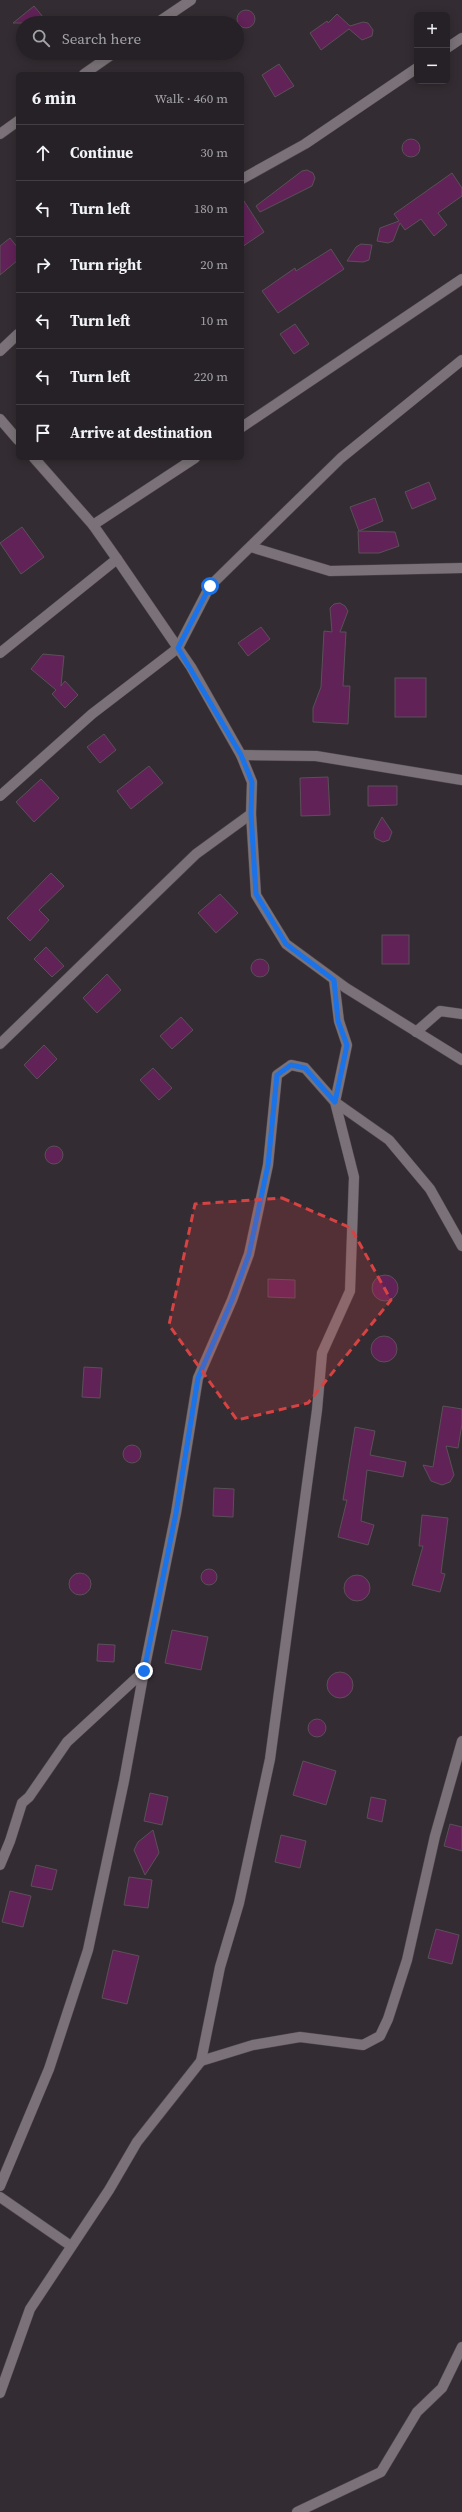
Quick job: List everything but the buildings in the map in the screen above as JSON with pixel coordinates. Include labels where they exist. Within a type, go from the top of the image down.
[{"type":"street","points":[[167,16],[191,0]]},
{"type":"street","points":[[450,46],[462,38]]},
{"type":"street","points":[[87,72],[104,60]]},
{"type":"street","points":[[244,178],[305,144],[414,70]]},
{"type":"street","points":[[0,134],[16,122]]},
{"type":"street","points":[[244,426],[462,279]]},
{"type":"street","points":[[0,351],[16,336]]},
{"type":"street","points":[[0,796],[92,714],[178,648],[210,586],[341,458],[462,360]]},
{"type":"street","points":[[0,419],[16,438]]},
{"type":"street","points":[[36,460],[93,525],[118,559],[178,648],[241,755],[252,782],[251,814],[256,894],[286,944],[334,980],[462,1060]]},
{"type":"street","points":[[93,525],[192,460]]},
{"type":"street","points":[[251,547],[330,571],[462,568]]},
{"type":"street","points":[[0,653],[118,559]]},
{"type":"street","points":[[241,755],[316,756],[462,780]]},
{"type":"street","points":[[0,1044],[196,854],[251,814]]},
{"type":"street","points":[[0,2393],[30,2309],[58,2270],[71,2246],[109,2190],[137,2142],[201,2061],[220,1967],[239,1903],[270,1759],[318,1410],[322,1353],[350,1291],[354,1177],[335,1102],[347,1045],[338,1021],[334,980]]},
{"type":"street","points":[[416,1032],[440,1011],[462,1014]]},
{"type":"street","points":[[0,2186],[49,2069],[88,1950],[124,1781],[144,1671],[176,1513],[198,1378],[232,1300],[249,1254],[268,1165],[277,1075],[291,1065],[305,1068],[335,1102],[389,1140],[430,1189],[462,1246]]},
{"type":"street","points":[[0,1865],[22,1803],[29,1797],[67,1742],[144,1671]]},
{"type":"street","points":[[201,2061],[253,2044],[300,2037],[363,2046],[380,2036],[388,2019],[407,1960],[435,1836],[462,1741]]},
{"type":"street","points":[[0,2197],[71,2246]]},
{"type":"street","points":[[297,2512],[381,2472],[417,2412],[442,2388],[462,2347]]},
{"type":"highlighted area","points":[[282,1198],[351,1228],[391,1300],[308,1403],[237,1420],[169,1325],[195,1204]]},
{"type":"route","points":[[144,1671],[176,1513],[198,1378],[208,1350],[232,1300],[249,1254],[268,1165],[277,1075],[291,1065],[305,1068],[335,1102],[347,1045],[338,1021],[334,980],[286,944],[256,894],[251,814],[252,782],[241,755],[191,667],[178,648],[210,586]]}]
